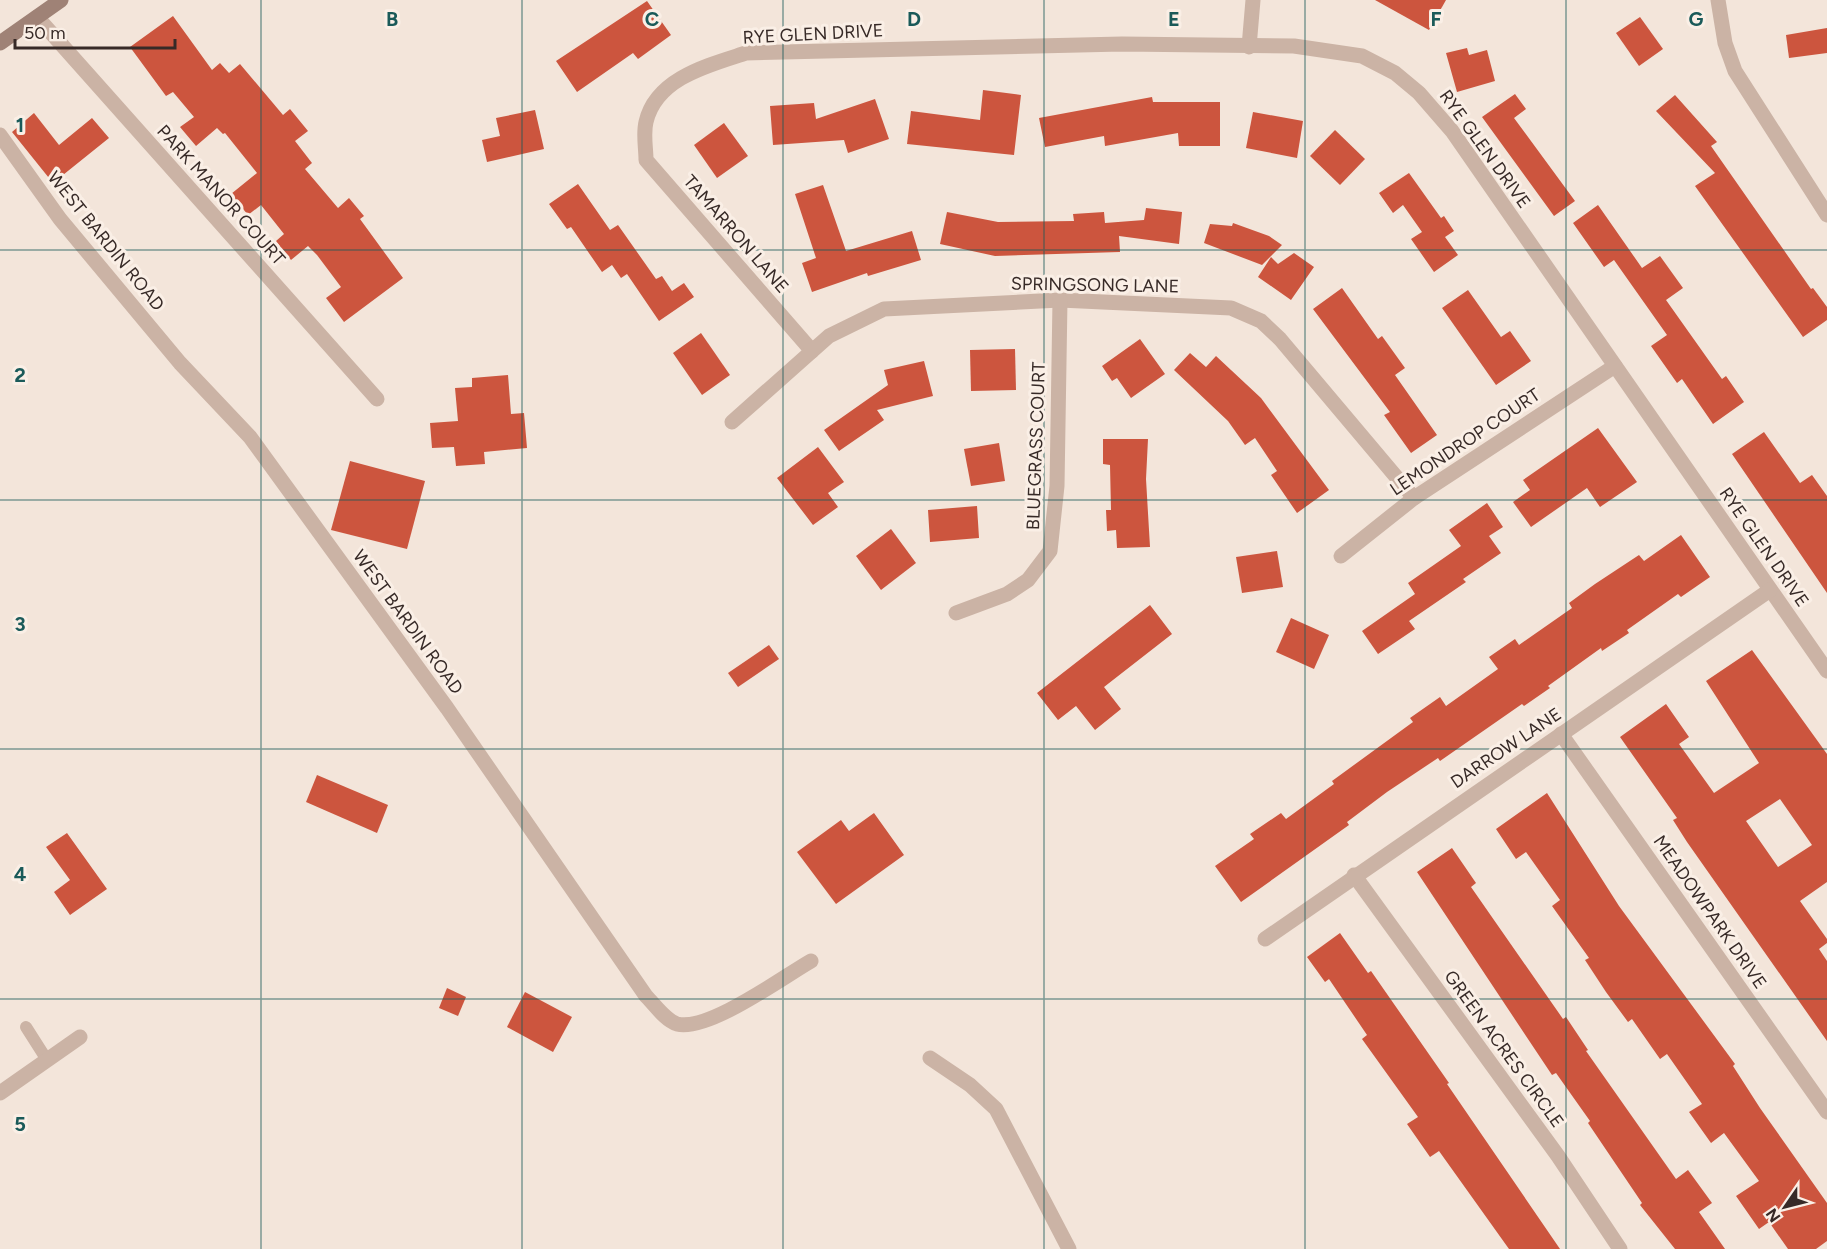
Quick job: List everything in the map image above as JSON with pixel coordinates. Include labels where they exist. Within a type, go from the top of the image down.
[{"type":"main road","points":[[0,44],[61,0]]},
{"type":"street","points":[[1249,47],[1253,0]]},
{"type":"street","points":[[1718,0],[1725,43],[1735,71],[1827,215]]},
{"type":"street","name":"PARK MANOR COURT","points":[[37,17],[377,399]]},
{"type":"street","name":"RYE GLEN DRIVE","points":[[645,137],[646,122],[655,103],[669,88],[696,69],[746,53],[1122,45],[1294,46],[1362,56],[1395,73],[1419,93],[1452,131],[1827,671]]},
{"type":"street","name":"WEST BARDIN ROAD","points":[[0,135],[60,219],[180,363],[250,438],[447,708],[646,996],[667,1018],[678,1024],[694,1024],[723,1014],[811,961]]},
{"type":"street","name":"TAMARRON LANE","points":[[645,137],[646,160],[812,351]]},
{"type":"street","name":"SPRINGSONG LANE","points":[[732,422],[830,336],[884,309],[1060,300],[1231,308],[1261,321],[1280,339],[1414,498]]},
{"type":"street","name":"BLUEGRASS COURT","points":[[956,613],[1007,594],[1028,580],[1050,551],[1057,486],[1060,300]]},
{"type":"street","name":"LEMONDROP COURT","points":[[1341,556],[1414,498],[1615,366]]},
{"type":"street","name":"DARROW LANE","points":[[1264,939],[1770,590]]},
{"type":"street","name":"MEADOWPARK DRIVE","points":[[1561,734],[1827,1112]]},
{"type":"street","name":"GREEN ACRES CIRCLE","points":[[1354,875],[1558,1156],[1620,1249]]},
{"type":"street","points":[[0,1093],[80,1037]]},
{"type":"street","points":[[930,1058],[970,1085],[996,1109],[1070,1249]]},
{"type":"lane","points":[[26,1027],[47,1060]]},
{"type":"building","points":[[1375,0],[1446,0],[1429,30]]},
{"type":"building","points":[[647,1],[671,35],[638,59],[633,53],[577,92],[556,61]]},
{"type":"building","points":[[173,16],[212,70],[220,63],[229,73],[240,64],[283,115],[290,109],[308,131],[295,141],[312,163],[305,169],[338,208],[349,198],[364,216],[360,219],[403,278],[344,322],[326,298],[341,287],[317,255],[308,246],[291,260],[276,241],[284,234],[261,205],[248,215],[231,194],[257,173],[225,133],[223,134],[217,128],[196,146],[180,127],[194,117],[173,92],[166,96],[130,47]]},
{"type":"building","points":[[1640,17],[1663,49],[1639,66],[1616,33]]},
{"type":"building","points":[[1827,28],[1827,53],[1789,58],[1786,35]]},
{"type":"building","points":[[1467,48],[1469,55],[1487,50],[1495,81],[1457,92],[1446,53]]},
{"type":"building","points":[[983,90],[1021,95],[1014,155],[907,144],[911,111],[980,120]]},
{"type":"building","points":[[1515,94],[1526,109],[1514,118],[1575,201],[1554,216],[1482,117]]},
{"type":"building","points":[[1675,95],[1717,142],[1711,146],[1811,289],[1813,288],[1827,307],[1827,320],[1803,337],[1695,186],[1715,173],[1656,111]]},
{"type":"building","points":[[1152,97],[1153,102],[1220,102],[1220,146],[1179,146],[1178,133],[1105,146],[1104,136],[1045,147],[1039,118]]},
{"type":"building","points":[[875,99],[889,139],[848,153],[844,140],[773,145],[770,106],[814,103],[816,119]]},
{"type":"building","points":[[535,110],[544,149],[487,162],[482,140],[500,136],[496,118]]},
{"type":"building","points":[[1253,112],[1303,121],[1297,158],[1246,148]]},
{"type":"building","points":[[34,113],[59,145],[92,118],[109,138],[53,183],[12,132]]},
{"type":"building","points":[[724,123],[748,156],[717,178],[694,145]]},
{"type":"building","points":[[1335,130],[1365,159],[1340,185],[1310,156]]},
{"type":"building","points":[[1409,173],[1441,218],[1444,216],[1454,231],[1445,237],[1458,255],[1434,272],[1411,239],[1422,232],[1403,205],[1393,213],[1379,193]]},
{"type":"building","points":[[578,184],[610,230],[618,225],[656,279],[662,276],[672,291],[684,283],[694,297],[659,321],[627,274],[621,278],[612,265],[602,272],[571,227],[567,229],[549,204]]},
{"type":"building","points":[[823,185],[846,251],[912,231],[921,260],[868,276],[867,273],[812,292],[802,263],[816,258],[795,194]]},
{"type":"building","points":[[1598,205],[1642,268],[1660,256],[1683,288],[1666,300],[1722,379],[1726,376],[1744,402],[1713,424],[1682,379],[1677,383],[1651,346],[1667,335],[1614,260],[1604,267],[1573,223]]},
{"type":"building","points":[[1146,208],[1182,212],[1179,244],[1119,236],[1120,252],[995,256],[940,244],[947,212],[998,222],[1074,221],[1073,214],[1104,212],[1105,223],[1144,220]]},
{"type":"building","points":[[1233,223],[1269,236],[1282,245],[1262,265],[1204,243],[1210,224],[1232,226]]},
{"type":"building","points":[[1294,253],[1314,267],[1291,300],[1258,277],[1271,257],[1278,264]]},
{"type":"building","points":[[1342,288],[1378,339],[1382,336],[1405,368],[1395,375],[1437,435],[1411,453],[1384,415],[1390,412],[1313,309]]},
{"type":"building","points":[[1468,290],[1501,337],[1510,331],[1531,361],[1496,385],[1442,308]]},
{"type":"building","points":[[701,333],[730,375],[702,395],[673,353]]},
{"type":"building","points":[[1140,339],[1165,374],[1131,398],[1117,378],[1112,381],[1102,366]]},
{"type":"building","points":[[1015,349],[1016,390],[971,391],[970,350]]},
{"type":"building","points":[[1190,353],[1206,367],[1216,356],[1261,398],[1329,490],[1297,513],[1271,475],[1277,471],[1255,438],[1245,445],[1228,421],[1174,370]]},
{"type":"building","points":[[924,361],[933,396],[877,410],[884,420],[839,451],[824,430],[888,385],[884,370]]},
{"type":"building","points":[[508,375],[511,414],[524,413],[527,448],[484,452],[485,464],[456,466],[454,447],[432,448],[430,423],[458,421],[455,388],[472,387],[472,378]]},
{"type":"building","points":[[1598,428],[1637,482],[1600,507],[1587,488],[1531,527],[1513,502],[1530,490],[1523,480]]},
{"type":"building","points":[[1764,432],[1800,483],[1812,475],[1827,496],[1827,593],[1732,454]]},
{"type":"building","points":[[1103,439],[1148,439],[1146,479],[1150,547],[1117,548],[1116,530],[1107,531],[1106,510],[1111,510],[1110,465],[1103,464]]},
{"type":"building","points":[[999,443],[1005,481],[971,486],[964,449]]},
{"type":"building","points":[[818,447],[844,482],[828,493],[838,507],[813,525],[777,478]]},
{"type":"building","points":[[350,461],[425,481],[407,549],[331,530]]},
{"type":"building","points":[[1487,503],[1503,527],[1489,536],[1501,553],[1463,579],[1466,582],[1409,621],[1415,629],[1378,654],[1362,631],[1415,594],[1408,583],[1461,546],[1449,530]]},
{"type":"building","points":[[977,506],[979,538],[930,542],[928,510]]},
{"type":"building","points":[[891,529],[916,563],[881,590],[856,556]]},
{"type":"building","points":[[1681,535],[1710,577],[1681,597],[1678,594],[1627,630],[1629,633],[1602,651],[1601,648],[1524,706],[1522,704],[1440,761],[1438,758],[1387,792],[1347,822],[1349,825],[1241,902],[1215,866],[1254,839],[1250,834],[1281,813],[1286,819],[1334,784],[1332,781],[1413,722],[1410,718],[1440,697],[1446,706],[1498,669],[1489,657],[1515,639],[1519,645],[1572,608],[1569,603],[1595,584],[1639,555],[1644,561]]},
{"type":"building","points":[[1277,551],[1283,587],[1242,593],[1236,557]]},
{"type":"building","points":[[1150,605],[1172,634],[1104,687],[1121,709],[1095,730],[1076,706],[1058,720],[1037,693]]},
{"type":"building","points":[[1291,618],[1329,635],[1314,669],[1276,652]]},
{"type":"building","points":[[769,645],[779,659],[738,687],[728,673]]},
{"type":"building","points":[[1752,650],[1827,754],[1827,882],[1800,901],[1827,939],[1827,943],[1819,949],[1827,961],[1827,1041],[1687,842],[1673,820],[1677,818],[1620,737],[1666,704],[1689,737],[1679,744],[1714,793],[1759,763],[1706,681]],"holes":[[[1780,799],[1812,845],[1778,867],[1746,821]]]},
{"type":"building","points":[[317,775],[388,805],[377,833],[306,802]]},
{"type":"building","points":[[1547,793],[1619,906],[1735,1064],[1733,1066],[1760,1108],[1827,1203],[1827,1241],[1816,1249],[1788,1249],[1769,1222],[1759,1229],[1736,1196],[1759,1181],[1724,1133],[1711,1143],[1689,1112],[1702,1104],[1667,1054],[1660,1059],[1632,1019],[1628,1022],[1606,992],[1585,960],[1589,958],[1552,906],[1560,900],[1526,852],[1516,859],[1496,829]]},
{"type":"building","points":[[874,813],[904,855],[836,904],[797,852],[841,820],[849,831]]},
{"type":"building","points":[[67,833],[107,889],[70,915],[54,892],[70,880],[46,847]]},
{"type":"building","points":[[1452,848],[1476,883],[1471,887],[1563,1019],[1566,1017],[1588,1050],[1586,1051],[1676,1179],[1688,1170],[1712,1203],[1699,1212],[1725,1249],[1675,1249],[1640,1205],[1642,1203],[1588,1123],[1590,1121],[1556,1073],[1552,1075],[1417,872]]},
{"type":"building","points":[[1340,933],[1368,973],[1371,971],[1449,1083],[1447,1084],[1560,1249],[1509,1249],[1439,1151],[1430,1157],[1407,1124],[1418,1117],[1362,1039],[1367,1035],[1329,979],[1325,982],[1307,957]]},
{"type":"building","points":[[447,988],[466,997],[458,1016],[439,1008]]},
{"type":"building","points":[[525,992],[572,1017],[553,1052],[507,1027]]}]
